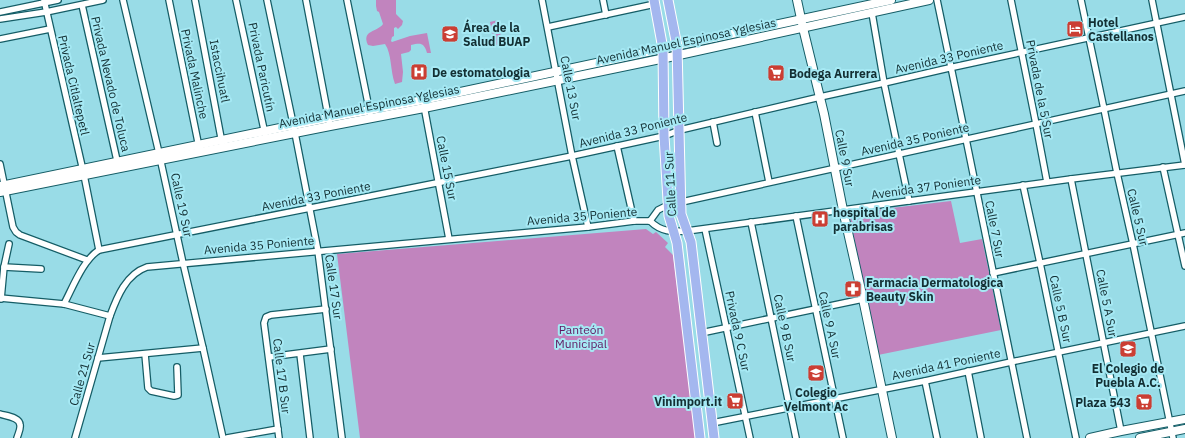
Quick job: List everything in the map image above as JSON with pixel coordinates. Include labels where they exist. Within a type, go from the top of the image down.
[{"type":"main road","name":"Calle 11 Sur","points":[[668,0],[677,51],[680,130],[680,189],[685,201],[681,214],[691,242],[714,438]]},
{"type":"main road","name":"Calle 9 Sur","points":[[797,0],[820,97],[892,438]]},
{"type":"main road","name":"Avenida Manuel Espinosa Yglesias","points":[[3,188],[370,114],[558,80],[663,54],[802,23],[891,0]]},
{"type":"main road","name":"Avenida Manuel Espinosa Yglesias","points":[[802,23],[872,13],[929,0]]},
{"type":"main road","name":"Calle 11 Sur","points":[[654,2],[663,54],[664,136],[669,216],[677,243],[700,438]]},
{"type":"main road","name":"Avenida Manuel Espinosa Yglesias","points":[[424,104],[557,71],[663,54]]},
{"type":"main road","points":[[1090,438],[1185,419]]},
{"type":"main road","points":[[1140,438],[1172,435],[1185,428]]},
{"type":"street","points":[[0,12],[44,1],[58,0]]},
{"type":"street","points":[[0,19],[46,12],[103,0]]},
{"type":"street","name":"Calle 19 Sur","points":[[123,0],[160,156],[223,438]]},
{"type":"street","name":"Privada Malinche","points":[[169,0],[200,148]]},
{"type":"street","name":"Istaccihuatl","points":[[195,0],[222,144]]},
{"type":"street","name":"Privada Paricutín","points":[[236,0],[265,135]]},
{"type":"street","name":"Calle 17 Sur","points":[[267,0],[318,251],[342,438]]},
{"type":"street","points":[[306,0],[329,122]]},
{"type":"street","points":[[346,0],[370,114]]},
{"type":"street","name":"Calle 13 Sur","points":[[542,0],[557,71],[572,156],[588,227]]},
{"type":"street","points":[[603,0],[606,15]]},
{"type":"street","name":"Calle 7 Sur","points":[[937,0],[1027,438]]},
{"type":"street","name":"Privada de la 5 Sur","points":[[1011,0],[1047,182]]},
{"type":"street","name":"Calle 5 Sur","points":[[1081,0],[1172,435]]},
{"type":"street","points":[[1152,0],[1185,165]]},
{"type":"street","name":"Privada Citlaltepetl","points":[[44,1],[83,172]]},
{"type":"street","points":[[548,27],[606,15],[654,2]]},
{"type":"street","name":"Privada Nevado de Toluca","points":[[82,5],[118,165]]},
{"type":"street","points":[[872,13],[884,84],[909,201]]},
{"type":"street","name":"Avenida 33 Poniente","points":[[87,260],[92,254],[99,250],[572,156],[664,136],[680,130],[820,97],[1185,17]]},
{"type":"street","points":[[0,39],[50,29]]},
{"type":"street","name":"Avenida 35 Poniente","points":[[110,316],[122,290],[139,270],[147,267],[588,227],[634,221],[650,221],[658,210],[668,205],[1185,92]]},
{"type":"street","name":"Calle 15 Sur","points":[[424,104],[449,239]]},
{"type":"street","points":[[755,112],[769,182]]},
{"type":"street","points":[[713,122],[717,143]]},
{"type":"street","points":[[617,146],[634,221]]},
{"type":"street","points":[[0,164],[3,188],[13,227],[16,232],[20,235],[87,260],[64,304]]},
{"type":"street","name":"Avenida 37 Poniente","points":[[650,221],[659,228],[674,232],[687,232],[1047,182],[1185,165]]},
{"type":"street","points":[[1163,167],[1185,266]]},
{"type":"street","points":[[83,172],[99,250]]},
{"type":"street","name":"Calle 5 A Sur","points":[[1071,179],[1121,431]]},
{"type":"street","name":"Calle 5 B Sur","points":[[1023,186],[1076,438]]},
{"type":"street","name":"Calle 9 A Sur","points":[[796,216],[842,438]]},
{"type":"street","name":"Calle 9 B Sur","points":[[751,222],[796,438]]},
{"type":"street","name":"Privada 9 C Sur","points":[[705,229],[750,438]]},
{"type":"street","points":[[993,273],[1185,233]]},
{"type":"street","points":[[9,244],[4,267],[1,298],[64,304],[110,316]]},
{"type":"street","points":[[4,267],[41,268]]},
{"type":"street","points":[[702,334],[863,299]]},
{"type":"street","name":"Calle 17 B Sur","points":[[279,438],[264,323],[266,317],[271,315],[326,309]]},
{"type":"street","name":"Calle 21 Sur","points":[[75,438],[110,316]]},
{"type":"street","name":"Avenida 41 Poniente","points":[[712,423],[925,381],[1185,326]]},
{"type":"street","points":[[98,358],[203,348]]},
{"type":"street","points":[[269,357],[331,349]]},
{"type":"street","points":[[145,354],[148,388],[152,391],[174,396],[178,395],[177,367]]},
{"type":"street","points":[[300,354],[310,438]]},
{"type":"street","points":[[968,371],[981,438]]},
{"type":"street","points":[[925,381],[937,438]]},
{"type":"street","points":[[0,414],[19,421],[20,425],[17,438]]},
{"type":"street","points":[[227,438],[278,429]]},
{"type":"green space","points":[[376,0],[396,0],[396,14],[403,21],[402,25],[398,29],[396,27],[394,28],[392,42],[410,36],[427,33],[431,53],[427,53],[421,44],[411,45],[411,50],[409,52],[401,54],[403,72],[402,82],[395,84],[389,53],[385,44],[373,46],[368,45],[366,40],[368,34],[381,27],[383,24],[379,12],[377,11]]},
{"type":"green space","points":[[498,20],[502,44],[495,45],[490,22]]},
{"type":"green space","points":[[951,201],[960,243],[982,239],[1001,330],[878,355],[849,213]]},
{"type":"green space","name":"Panteón Municipal","points":[[646,229],[653,234],[656,232],[668,243],[665,247],[673,255],[696,438],[360,438],[337,254]]},
{"type":"place","name":"Hotel Castellanos","points":[[1075,29]]},
{"type":"place","name":"Área de la Salud BUAP","points":[[450,34]]},
{"type":"place","name":"De estomatologia","points":[[419,72]]},
{"type":"place","name":"Bodega Aurrera","points":[[776,73]]},
{"type":"place","name":"hospital de parabrisas","points":[[820,219]]},
{"type":"place","name":"Farmacia Dermatologica Beauty Skin","points":[[853,289]]},
{"type":"place","name":"El Colegio de Puebla A.C.","points":[[1128,349]]},
{"type":"place","name":"Colegio Velmont Ac","points":[[816,373]]},
{"type":"place","name":"Vinimport.it","points":[[735,401]]},
{"type":"place","name":"Plaza 543","points":[[1144,402]]}]
